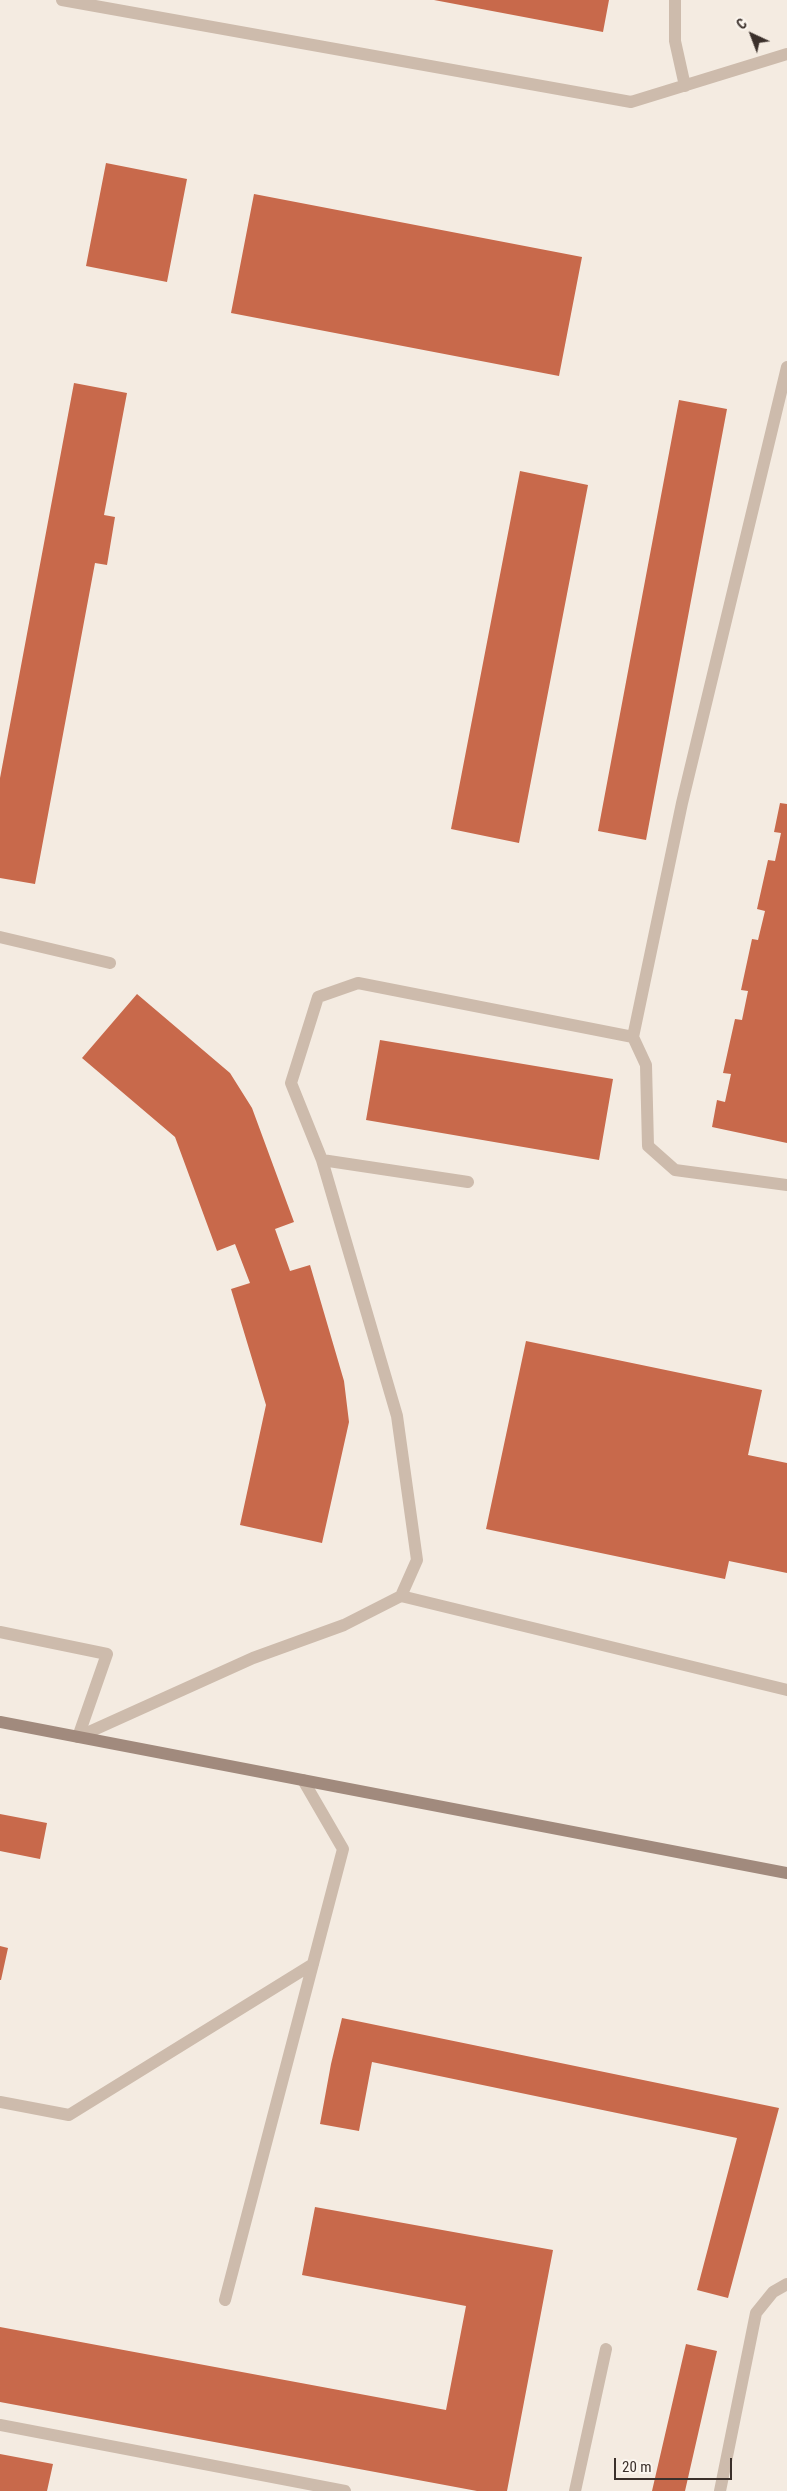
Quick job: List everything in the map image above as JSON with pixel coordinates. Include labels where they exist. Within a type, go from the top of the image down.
[{"type":"main road","points":[[0,1722],[787,1873]]},
{"type":"lane","points":[[62,0],[631,102],[787,54]]},
{"type":"lane","points":[[675,0],[675,41],[685,86]]},
{"type":"lane","points":[[787,367],[682,803],[633,1037],[646,1064],[648,1146],[675,1170],[787,1186]]},
{"type":"lane","points":[[0,937],[110,962]]},
{"type":"lane","points":[[78,1737],[254,1658],[344,1626],[401,1596],[417,1560],[397,1416],[322,1160],[291,1083],[318,997],[358,983],[633,1037]]},
{"type":"lane","points":[[322,1160],[468,1182]]},
{"type":"lane","points":[[401,1596],[787,1690]]},
{"type":"lane","points":[[0,1632],[106,1654],[78,1737]]},
{"type":"lane","points":[[225,2300],[343,1849],[303,1780]]},
{"type":"lane","points":[[0,2102],[69,2115],[313,1964]]},
{"type":"lane","points":[[720,2491],[756,2313],[773,2292],[787,2284]]},
{"type":"lane","points":[[575,2491],[606,2349]]},
{"type":"lane","points":[[0,2425],[345,2491]]},
{"type":"building","points":[[434,0],[609,0],[603,32]]},
{"type":"building","points":[[106,163],[187,179],[167,282],[86,266]]},
{"type":"building","points":[[254,194],[582,257],[559,376],[231,313]]},
{"type":"building","points":[[74,383],[127,393],[104,515],[115,517],[107,565],[95,563],[35,884],[0,878],[0,778]]},
{"type":"building","points":[[679,400],[727,409],[646,840],[598,831]]},
{"type":"building","points":[[520,471],[588,485],[519,843],[451,829]]},
{"type":"building","points":[[780,803],[787,804],[787,1143],[712,1127],[717,1100],[725,1102],[731,1074],[723,1073],[735,1019],[742,1020],[748,991],[741,990],[752,939],[758,940],[765,911],[757,909],[768,860],[775,861],[781,833],[774,832]]},
{"type":"building","points":[[137,994],[230,1073],[252,1108],[294,1222],[275,1229],[290,1271],[310,1265],[344,1381],[349,1422],[322,1543],[240,1525],[266,1405],[231,1289],[250,1283],[235,1244],[217,1251],[175,1137],[82,1058]]},
{"type":"building","points":[[380,1040],[613,1079],[599,1160],[366,1120]]},
{"type":"building","points":[[526,1341],[762,1390],[748,1455],[787,1463],[787,1573],[729,1561],[725,1579],[486,1529]]},
{"type":"building","points":[[0,1814],[47,1823],[40,1859],[0,1851]]},
{"type":"building","points":[[0,1946],[8,1948],[1,1980],[0,1980]]},
{"type":"building","points":[[342,2018],[779,2108],[728,2298],[697,2290],[737,2138],[372,2062],[359,2131],[320,2124]]},
{"type":"building","points":[[315,2207],[553,2250],[507,2491],[477,2491],[0,2402],[0,2327],[446,2410],[466,2306],[302,2275]]},
{"type":"building","points":[[686,2344],[717,2351],[685,2491],[652,2491]]},
{"type":"building","points":[[0,2454],[53,2464],[47,2491],[0,2491]]}]
